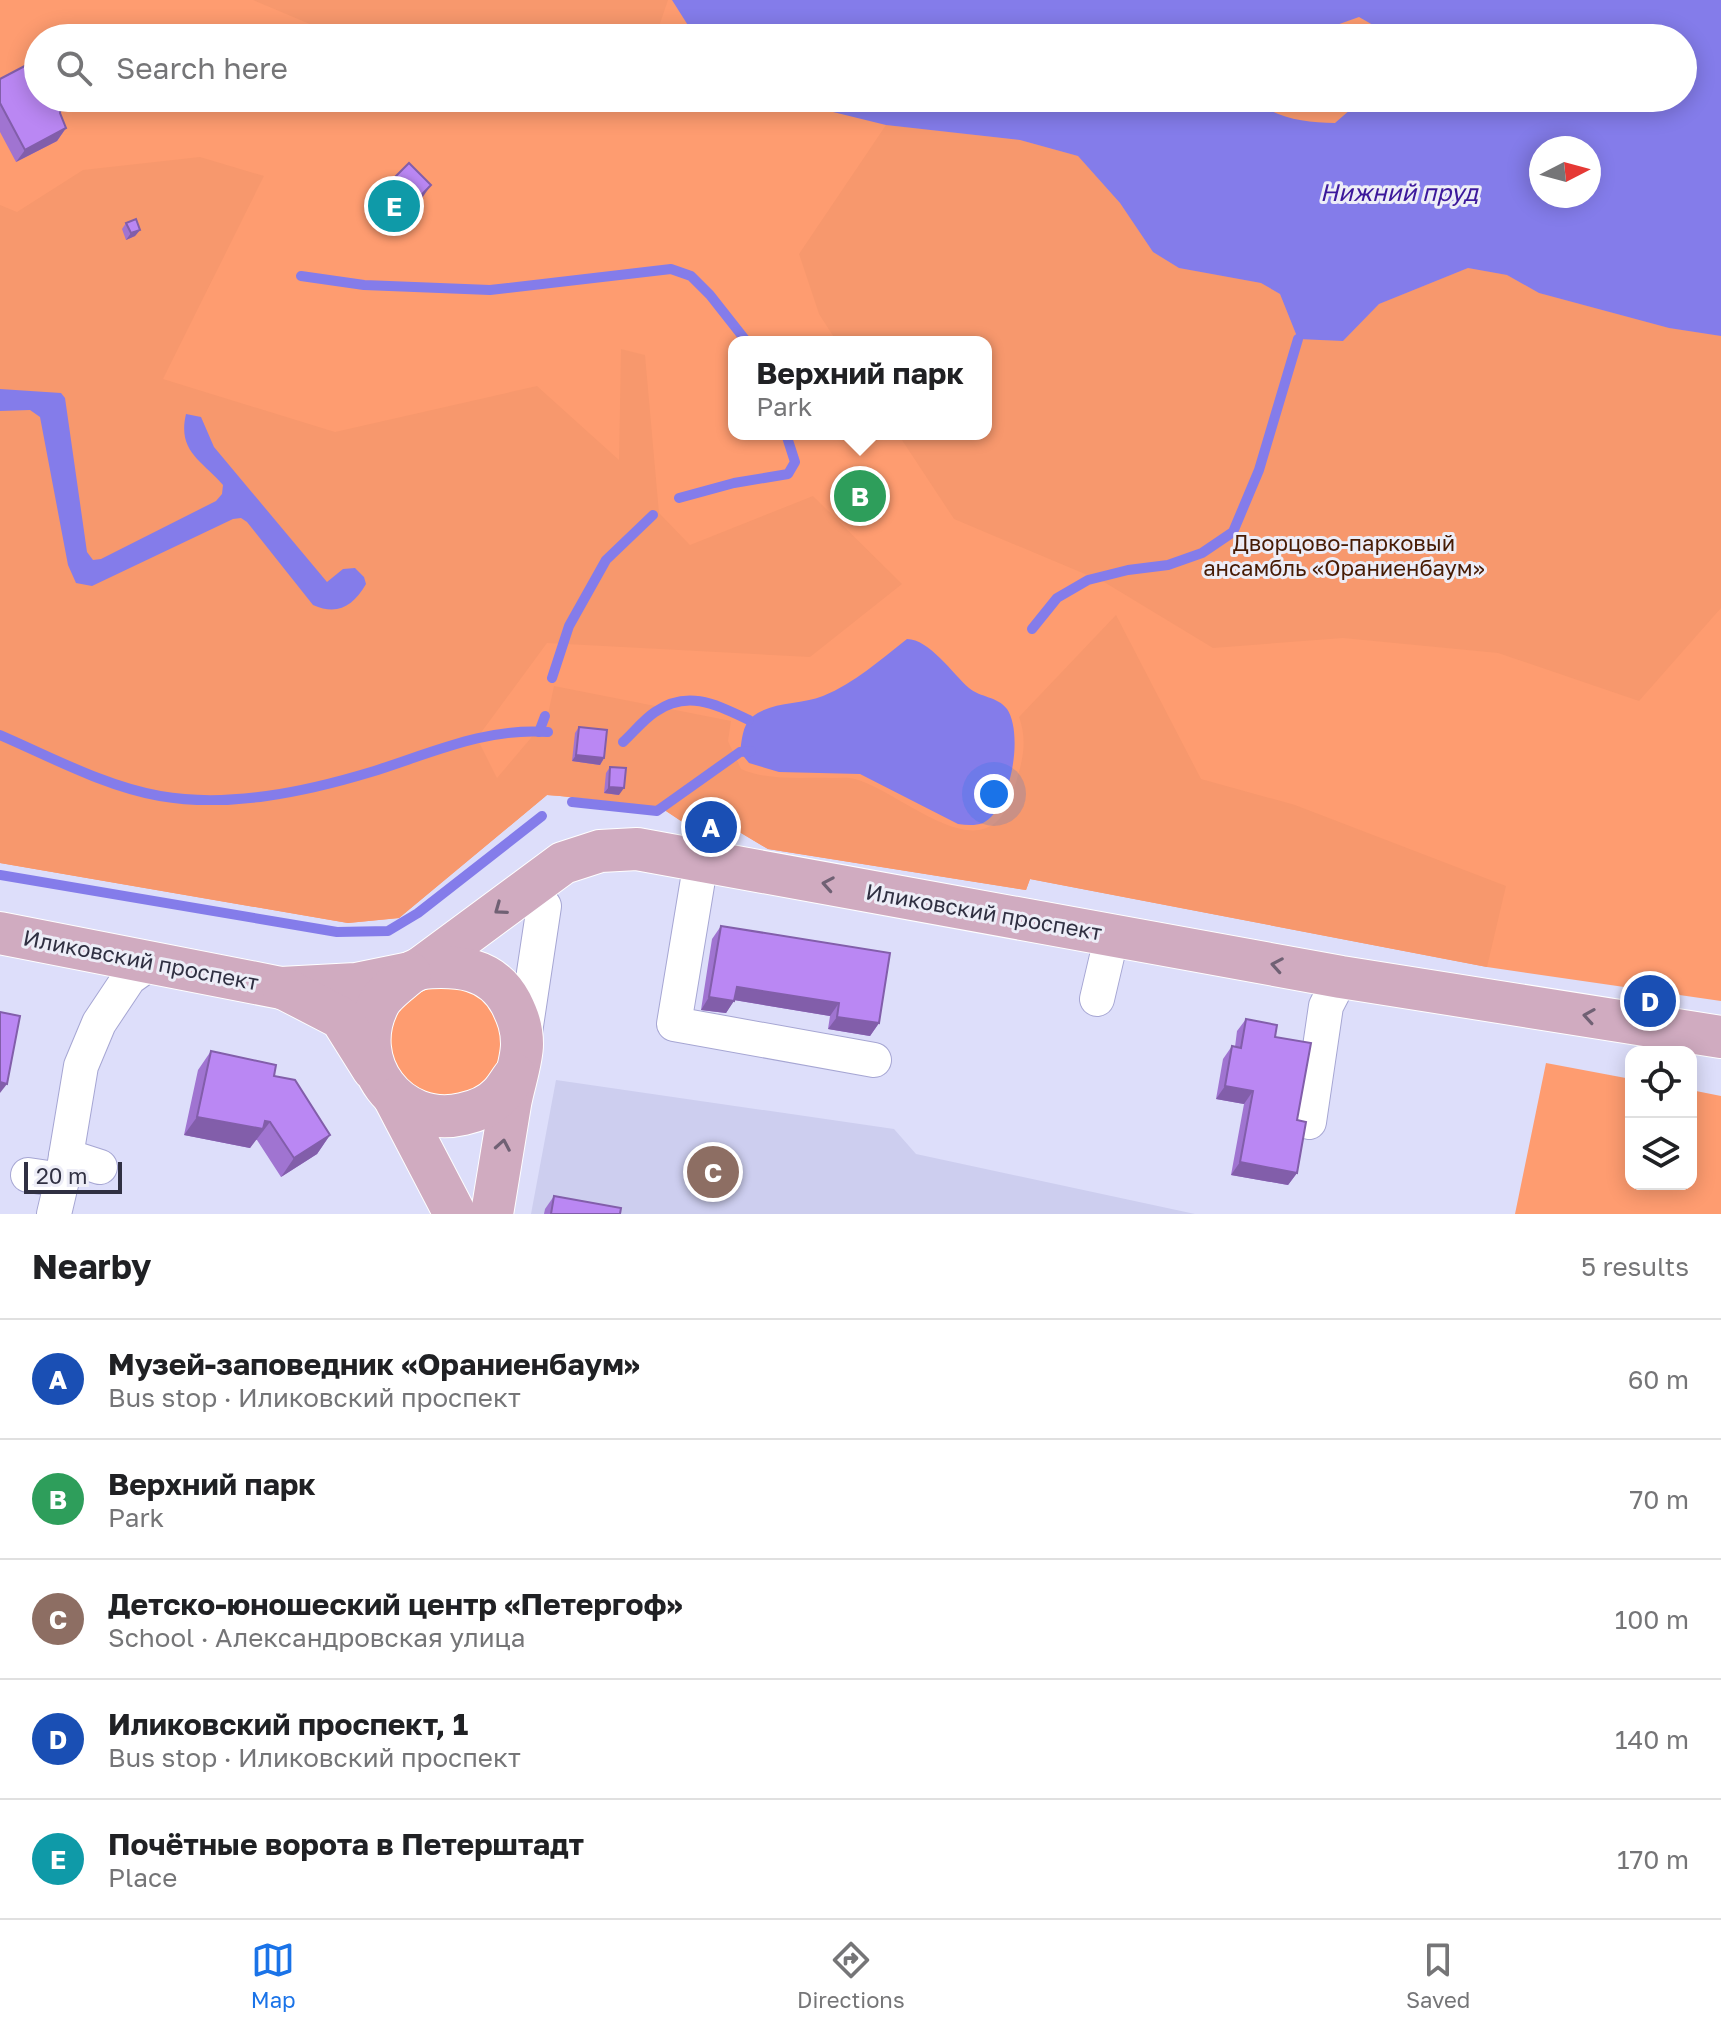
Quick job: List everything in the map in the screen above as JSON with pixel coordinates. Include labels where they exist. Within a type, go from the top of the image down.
[{"type":"main road","name":"Иликовский проспект","points":[[0,933],[281,988],[356,984],[415,970],[563,863],[600,851],[637,849],[1341,977],[1721,1037]]},
{"type":"main road","points":[[455,1214],[372,1062],[370,1032],[380,1001],[415,970],[450,965],[477,970],[491,978],[505,992],[520,1021],[519,1061],[492,1214]]},
{"type":"main road","name":"Иликовский проспект","points":[[281,988],[341,1018],[392,1096]]},
{"type":"main road","points":[[392,1096],[423,1115],[447,1118],[478,1111],[500,1096],[519,1061]]},
{"type":"lane","points":[[701,861],[674,1024],[874,1060]]},
{"type":"lane","points":[[519,1061],[544,906]]},
{"type":"lane","points":[[1097,999],[1112,935]]},
{"type":"lane","points":[[54,1214],[81,1066],[99,1023],[129,978],[150,963]]},
{"type":"lane","points":[[1309,1122],[1326,1006],[1341,977]]},
{"type":"lane","points":[[28,1175],[64,1168],[100,1167]]},
{"type":"shaded area","points":[[556,1080],[894,1129],[916,1154],[1195,1214],[531,1214]]},
{"type":"green space","name":"Дворцово-парковый ансамбль «Ораниенбаум»","points":[[0,0],[1721,0],[1721,1001],[1487,967],[1030,879],[1026,890],[768,849],[736,830],[684,823],[660,807],[547,795],[399,918],[348,923],[0,863]]},
{"type":"green space","points":[[253,0],[668,0],[660,24],[310,24]]},
{"type":"green space","points":[[886,125],[1020,140],[1078,156],[1120,203],[1153,252],[1179,268],[1261,283],[1280,294],[1298,339],[1343,341],[1379,304],[1468,268],[1507,275],[1539,293],[1669,328],[1721,336],[1721,608],[1639,701],[1498,653],[1343,638],[1213,648],[1104,582],[954,519],[902,440],[992,440],[992,336],[833,336],[819,314],[799,254]]},
{"type":"green space","points":[[200,157],[264,176],[163,379],[335,432],[537,386],[619,460],[621,349],[645,355],[659,513],[690,545],[813,496],[902,584],[810,657],[547,643],[477,738],[497,778],[547,719],[554,686],[731,721],[728,741],[741,769],[773,777],[855,779],[942,823],[964,830],[984,829],[1000,818],[1012,794],[1024,746],[1019,717],[1116,615],[1201,779],[1295,805],[1506,886],[1487,967],[1030,879],[1026,890],[768,849],[736,830],[684,823],[660,807],[547,795],[399,918],[348,923],[0,863],[0,205],[17,212],[83,170]]},
{"type":"green space","points":[[439,985],[467,989],[482,996],[496,1013],[504,1035],[503,1057],[490,1081],[455,1100],[413,1089],[397,1073],[390,1050],[392,1026],[402,1006],[414,995]]},
{"type":"green space","points":[[1546,1063],[1625,1078],[1625,1190],[1697,1190],[1697,1091],[1721,1096],[1721,1214],[1515,1214]]},
{"type":"water","name":"Нижний пруд","points":[[672,0],[1721,0],[1721,336],[1669,328],[1539,293],[1507,275],[1468,268],[1379,304],[1343,341],[1298,339],[1280,294],[1261,283],[1179,268],[1153,252],[1120,203],[1078,156],[1020,140],[886,125],[833,112],[1274,112],[1312,122],[1335,123],[1348,112],[1697,112],[1697,24],[1371,24],[1359,17],[1339,24],[687,24]]},
{"type":"water","points":[[0,389],[61,393],[65,398],[87,552],[93,560],[101,559],[216,501],[222,494],[223,485],[188,447],[184,427],[186,414],[201,417],[214,447],[327,582],[343,569],[355,568],[366,584],[356,598],[344,607],[330,609],[313,605],[241,518],[233,519],[92,586],[76,583],[68,565],[40,417],[30,410],[0,411]]},
{"type":"water","points":[[907,639],[932,651],[974,691],[1003,705],[1012,721],[1012,770],[1001,803],[983,823],[958,824],[860,774],[779,772],[749,763],[740,752],[744,729],[752,717],[768,708],[814,699],[835,691]]},
{"type":"building","points":[[24,66],[24,112],[60,112],[66,128],[25,150],[0,103],[0,79]]},
{"type":"building","points":[[409,163],[431,185],[405,212],[383,189]]},
{"type":"building","points":[[136,219],[140,230],[131,233],[126,223]]},
{"type":"building","points":[[579,727],[607,730],[604,758],[576,755]]},
{"type":"building","points":[[610,767],[626,768],[624,788],[609,787]]},
{"type":"building","points":[[721,926],[890,953],[879,1023],[837,1017],[839,1003],[737,987],[734,1001],[709,997]]},
{"type":"building","points":[[0,1012],[20,1016],[7,1084],[0,1082]]},
{"type":"building","points":[[1246,1019],[1277,1025],[1275,1037],[1311,1043],[1297,1120],[1306,1122],[1297,1173],[1240,1162],[1253,1091],[1225,1086],[1232,1046],[1241,1048]]},
{"type":"building","points":[[211,1051],[276,1065],[274,1076],[295,1080],[330,1135],[294,1158],[270,1122],[265,1121],[263,1129],[197,1117]]},
{"type":"building","points":[[554,1196],[621,1208],[620,1214],[551,1214]]},
{"type":"waterway","points":[[301,276],[364,285],[490,290],[671,269],[691,276],[742,336]]},
{"type":"waterway","points":[[1032,629],[1057,598],[1088,580],[1128,570],[1168,565],[1202,553],[1233,532],[1259,470],[1298,339]]},
{"type":"waterway","points":[[679,498],[734,483],[788,474],[795,462],[788,440]]},
{"type":"waterway","points":[[552,678],[569,626],[606,560],[653,515]]},
{"type":"waterway","points":[[623,742],[655,712],[679,701],[714,705],[749,720]]},
{"type":"waterway","points":[[539,732],[545,716]]},
{"type":"waterway","points":[[0,735],[119,785],[160,796],[213,800],[293,792],[371,772],[480,738],[548,732]]},
{"type":"waterway","points":[[572,802],[657,811],[740,752],[751,751]]},
{"type":"waterway","points":[[0,875],[337,932],[388,931],[418,913],[542,816]]},
{"type":"place","name":"Почётные ворота в Петерштадт","points":[[394,206]]},
{"type":"place","name":"Верхний парк","points":[[860,496]]},
{"type":"place","name":"Музей-заповедник «Ораниенбаум»","points":[[711,827]]},
{"type":"place","name":"Иликовский проспект, 1","points":[[1650,1001]]},
{"type":"place","name":"Детско-юношеский центр «Петергоф»","points":[[713,1172]]}]
